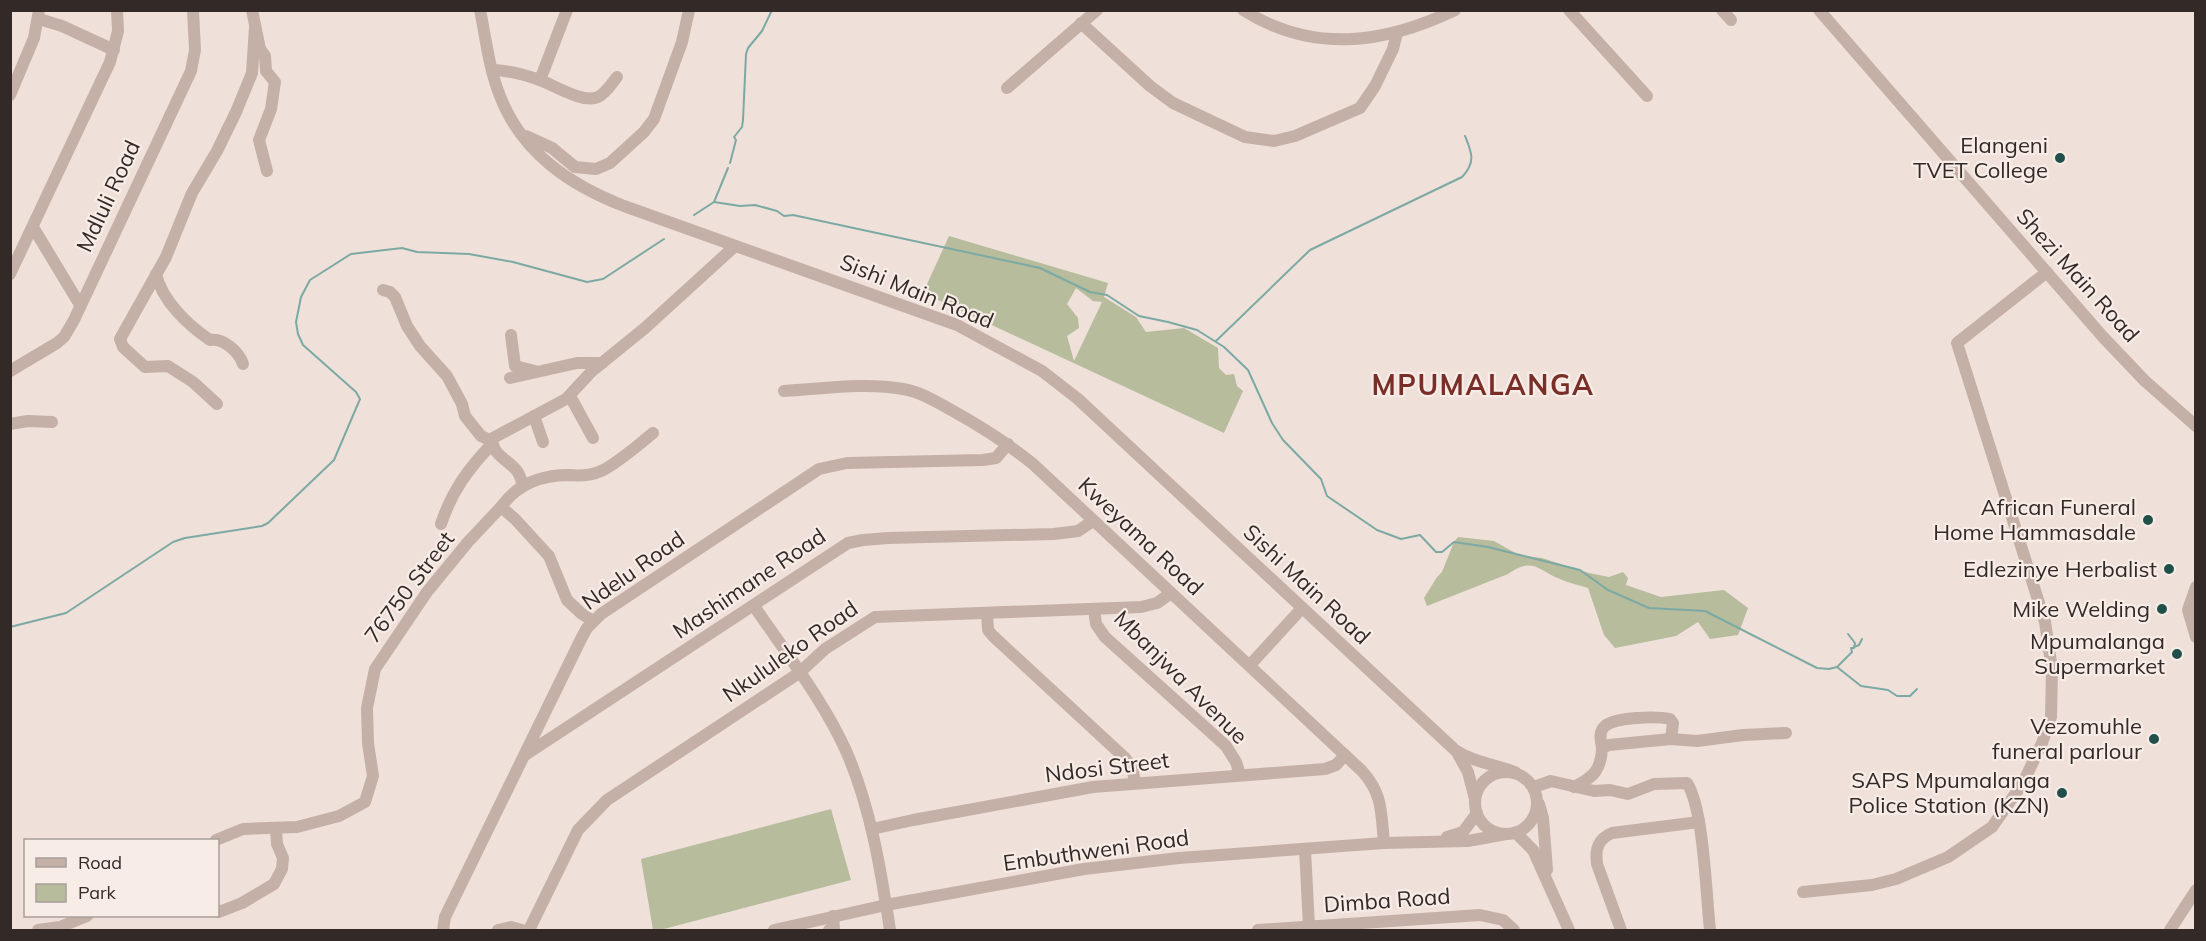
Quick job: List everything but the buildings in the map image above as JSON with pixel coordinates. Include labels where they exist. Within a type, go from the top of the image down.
[{"type":"street","points":[[10,274],[114,50],[118,31],[117,10]]},
{"type":"street","name":"Mdluli Road","points":[[10,371],[49,349],[64,337],[191,71],[195,50],[193,10]]},
{"type":"street","points":[[252,10],[260,49],[265,56],[266,71],[275,82],[271,109],[259,141],[267,171]]},
{"type":"street","name":"Sishi Main Road","points":[[480,10],[492,70],[504,105],[522,134],[556,170],[582,188],[624,206],[957,325],[1042,371],[1078,399],[1455,750],[1473,761],[1515,772]]},
{"type":"street","points":[[540,80],[567,10]]},
{"type":"street","points":[[522,134],[552,148],[575,167],[596,170],[610,163],[644,132],[654,119],[682,42],[689,10]]},
{"type":"street","points":[[1007,88],[1097,10]]},
{"type":"street","points":[[1243,10],[1265,23],[1315,38],[1364,39],[1414,28],[1455,10]]},
{"type":"street","points":[[1569,10],[1647,96]]},
{"type":"street","points":[[1722,10],[1731,20]]},
{"type":"street","name":"Shezi Main Road","points":[[1819,10],[2145,381],[2196,426]]},
{"type":"street","points":[[10,95],[27,58],[39,15],[114,50]]},
{"type":"street","points":[[1081,23],[1150,86],[1173,103],[1245,137],[1274,141],[1295,136],[1360,108],[1369,98],[1380,76],[1393,49],[1397,33]]},
{"type":"street","points":[[217,404],[193,382],[168,366],[145,367],[120,344],[125,329],[166,257],[192,193],[227,132],[243,97],[252,73],[255,27]]},
{"type":"street","points":[[492,70],[510,71],[591,99],[606,91],[617,76]]},
{"type":"street","points":[[33,227],[80,305]]},
{"type":"street","points":[[441,524],[447,506],[461,479],[500,433],[550,410],[570,396],[602,363],[645,328],[735,246]]},
{"type":"street","points":[[1803,892],[1882,884],[1948,857],[1992,827],[2023,783],[2042,743],[2051,717],[2052,694],[2050,648],[2045,622],[1957,343],[2047,272]]},
{"type":"street","points":[[156,274],[157,282],[173,305],[196,330],[210,340],[216,339],[237,352],[243,364]]},
{"type":"street","points":[[383,290],[395,297],[407,326],[420,346],[447,376],[462,404],[465,416],[481,436],[492,443],[496,451],[519,474],[523,485],[547,477],[583,477],[601,471],[653,433]]},
{"type":"street","points":[[511,335],[516,366],[536,372]]},
{"type":"street","points":[[510,378],[577,363],[602,363]]},
{"type":"street","name":"Kweyama Road","points":[[784,391],[858,387],[904,389],[935,400],[1008,444],[1033,464],[1250,665],[1372,782],[1378,793],[1383,843]]},
{"type":"street","points":[[570,396],[593,438]]},
{"type":"street","points":[[534,416],[543,442]]},
{"type":"street","points":[[10,424],[28,421],[52,422]]},
{"type":"street","name":"Ndelu Road","points":[[443,930],[445,917],[582,637],[601,614],[819,469],[847,463],[984,460],[996,458],[1008,444]]},
{"type":"street","name":"76750 Street","points":[[218,839],[243,829],[297,827],[339,816],[364,802],[373,776],[368,743],[367,708],[375,669],[421,600],[468,542],[509,496],[523,485]]},
{"type":"street","points":[[501,507],[549,556],[567,600],[593,621]]},
{"type":"street","name":"Mashimane Road","points":[[525,755],[848,543],[888,538],[1054,534],[1078,531],[1093,520]]},
{"type":"street","points":[[2196,587],[2188,610],[2196,637]]},
{"type":"street","name":"Nkululeko Road","points":[[529,930],[574,837],[590,816],[607,800],[799,673],[825,649],[875,617],[1149,606],[1163,600],[1171,593]]},
{"type":"street","points":[[754,606],[819,704],[846,752],[872,829],[890,930]]},
{"type":"street","points":[[1250,665],[1302,608]]},
{"type":"street","name":"Mbanjwa Avenue","points":[[1094,609],[1096,624],[1105,637],[1226,746],[1236,762],[1240,775]]},
{"type":"street","points":[[987,613],[988,630],[993,636],[1125,758],[1132,767],[1136,783]]},
{"type":"street","points":[[1574,787],[1585,782],[1599,768],[1602,748],[1600,735],[1605,725],[1619,721],[1658,717],[1670,719],[1673,723],[1671,738]]},
{"type":"street","points":[[1602,748],[1617,744],[1671,738],[1696,741],[1743,735],[1786,733]]},
{"type":"street","name":"Sishi Main Road","points":[[1455,750],[1468,772],[1476,807]]},
{"type":"street","name":"Ndosi Street","points":[[872,829],[1035,797],[1136,783],[1325,769],[1336,765],[1345,755]]},
{"type":"street","points":[[1551,886],[1544,848],[1542,812],[1534,787],[1526,778],[1515,772],[1503,771],[1493,774],[1478,790],[1476,807],[1488,828],[1511,833],[1533,850],[1569,930]]},
{"type":"street","points":[[1534,787],[1551,781],[1594,791],[1610,790],[1628,794],[1654,784],[1687,783],[1692,790],[1699,822],[1710,930]]},
{"type":"street","points":[[1511,833],[1525,828],[1533,820],[1538,800]]},
{"type":"street","name":"Embuthweni Road","points":[[1428,841],[1463,832],[1476,807]]},
{"type":"street","points":[[1621,930],[1597,864],[1595,854],[1600,841],[1612,832],[1699,822]]},
{"type":"street","points":[[219,912],[242,903],[274,885],[282,869],[283,858],[276,828]]},
{"type":"street","name":"Embuthweni Road","points":[[774,930],[886,904],[1108,866],[1179,858],[1383,843],[1468,841],[1511,833]]},
{"type":"street","points":[[1305,849],[1309,927]]},
{"type":"street","points":[[2170,930],[2196,890]]},
{"type":"street","name":"Dimba Road","points":[[1258,930],[1480,915],[1503,920],[1514,930]]},
{"type":"street","points":[[829,930],[834,928],[833,916]]},
{"type":"street","points":[[38,930],[59,929],[83,917]]},
{"type":"street","points":[[498,930],[511,927],[522,930]]},
{"type":"green space","points":[[949,236],[1108,283],[1104,297],[1136,317],[1146,332],[1184,328],[1218,348],[1219,368],[1226,375],[1234,374],[1237,386],[1243,391],[1224,433],[923,293]],"holes":[[[1076,288],[1093,301],[1102,302],[1074,361],[1067,336],[1079,328],[1078,318],[1067,304]]]},
{"type":"green space","points":[[1458,537],[1494,541],[1519,555],[1542,558],[1589,573],[1609,577],[1623,572],[1628,578],[1626,585],[1661,597],[1724,590],[1748,608],[1738,635],[1710,639],[1698,622],[1676,636],[1615,648],[1604,635],[1588,588],[1553,576],[1536,567],[1524,566],[1427,606],[1424,598],[1442,572]]},
{"type":"green space","points":[[831,809],[851,880],[653,930],[641,859]]},
{"type":"waterway","points":[[730,163],[736,140],[734,137],[742,127],[746,54],[762,31],[772,10]]},
{"type":"waterway","points":[[1216,341],[1310,250],[1462,177],[1471,162],[1465,136]]},
{"type":"waterway","points":[[694,215],[714,202],[728,168]]},
{"type":"waterway","points":[[714,202],[740,206],[755,205],[777,211],[784,216],[793,215],[1040,268],[1090,292],[1107,295],[1139,316],[1197,330],[1224,347],[1248,370],[1272,423],[1283,440],[1321,479],[1327,496],[1377,530],[1401,539],[1420,535],[1436,552],[1442,552],[1454,542],[1488,547],[1580,570],[1608,590],[1649,608],[1705,611],[1817,668],[1837,667],[1861,686],[1888,690],[1897,696],[1910,696],[1917,689]]},
{"type":"waterway","points":[[10,627],[66,613],[173,542],[268,523],[334,460],[360,399],[356,392],[303,345],[296,322],[301,297],[310,280],[351,254],[402,248],[417,252],[469,254],[513,262],[587,282],[603,279],[664,239]]},
{"type":"waterway","points":[[1838,666],[1852,652],[1851,648],[1854,648],[1855,643],[1848,634]]},
{"type":"waterway","points":[[1854,647],[1859,645],[1862,639]]},
{"type":"place","name":"Elangeni TVET College","points":[[2060,158]]},
{"type":"place","name":"African Funeral Home Hammasdale","points":[[2148,520]]},
{"type":"place","name":"Edlezinye Herbalist","points":[[2169,569]]},
{"type":"place","name":"Mike Welding","points":[[2162,609]]},
{"type":"place","name":"Mpumalanga Supermarket","points":[[2177,654]]},
{"type":"place","name":"Vezomuhle funeral parlour","points":[[2154,739]]},
{"type":"place","name":"SAPS Mpumalanga Police Station (KZN)","points":[[2062,793]]},
{"type":"district","name":"MPUMALANGA","points":[[1483,385]]}]
